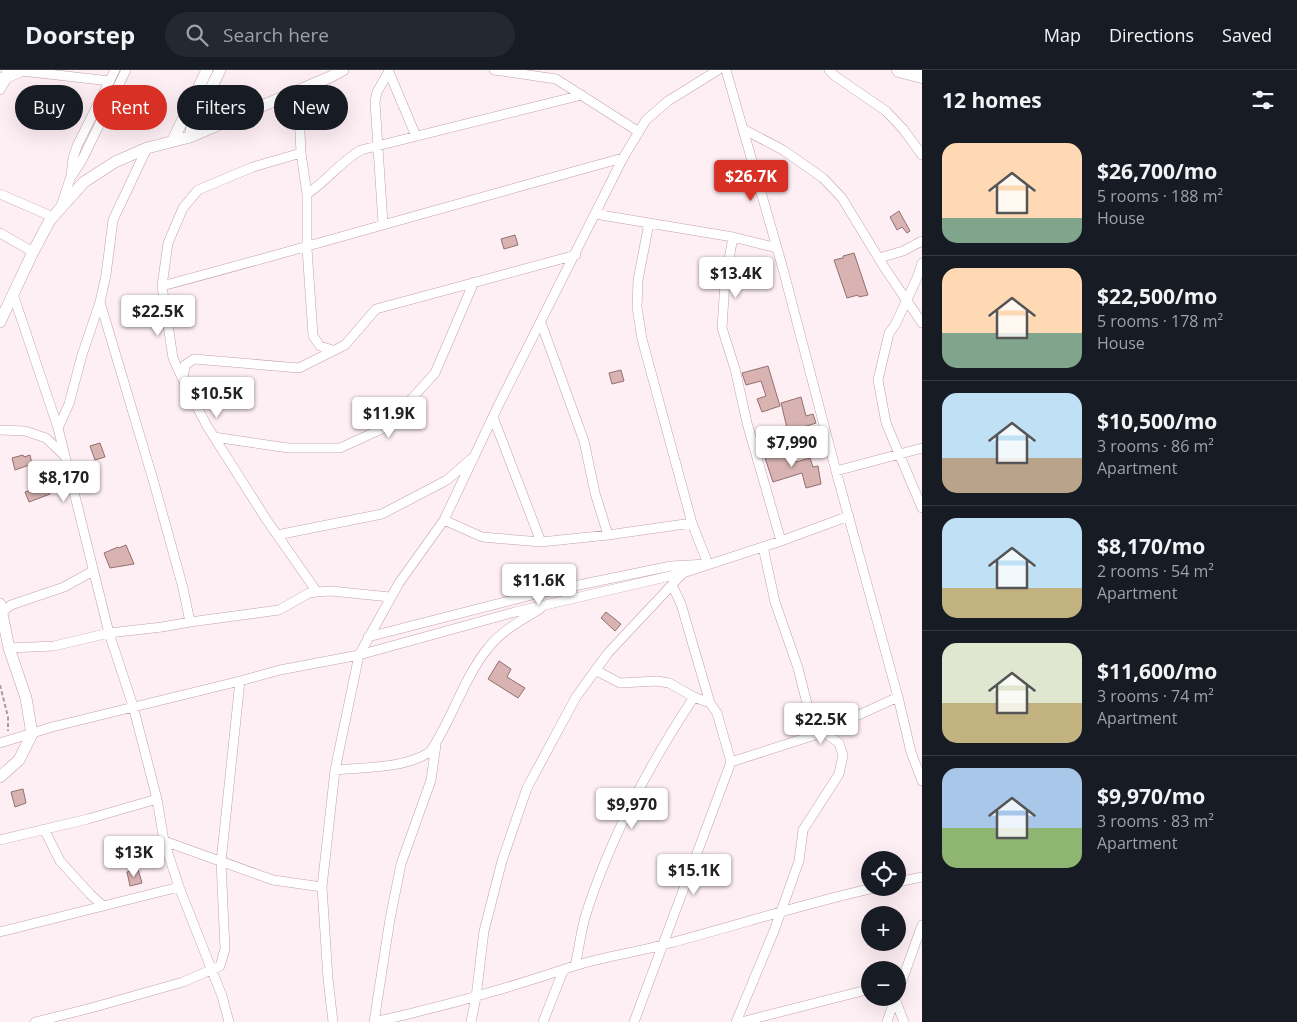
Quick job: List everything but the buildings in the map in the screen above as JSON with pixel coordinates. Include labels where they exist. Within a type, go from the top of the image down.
[{"type":"main road","points":[[899,70],[922,76]]},
{"type":"street","points":[[60,207],[71,176],[73,158],[77,146],[115,70]]},
{"type":"street","points":[[71,176],[82,160],[126,70]]},
{"type":"street","points":[[173,140],[207,70]]},
{"type":"street","points":[[190,137],[192,126],[220,70]]},
{"type":"street","points":[[310,85],[343,70]]},
{"type":"street","points":[[494,70],[556,79],[639,132]]},
{"type":"street","points":[[333,1022],[322,887],[335,770],[359,655],[390,597],[444,520],[493,417],[576,255],[623,158],[646,120],[668,101],[718,70]]},
{"type":"street","points":[[726,70],[778,248],[911,752],[922,781]]},
{"type":"street","points":[[0,90],[4,75],[17,71],[110,81]]},
{"type":"street","points":[[388,72],[416,136]]},
{"type":"street","points":[[383,224],[375,102],[377,92],[388,72]]},
{"type":"street","points":[[834,72],[886,111],[922,155]]},
{"type":"street","points":[[307,194],[318,187],[347,158],[361,150],[582,95]]},
{"type":"street","points":[[0,322],[33,252],[53,217],[84,182],[115,162],[147,148],[190,137],[274,100]]},
{"type":"street","points":[[743,129],[782,150],[824,178],[842,198],[906,302],[922,323]]},
{"type":"street","points":[[300,130],[307,194],[307,248],[313,336],[320,346],[332,350]]},
{"type":"street","points":[[58,428],[69,404],[82,355],[100,302],[106,275],[112,220],[147,148]]},
{"type":"street","points":[[301,153],[253,167],[198,190],[183,208],[168,243],[162,286],[173,358],[183,380],[214,437],[277,535],[317,592]]},
{"type":"street","points":[[162,286],[307,248],[383,224],[623,158]]},
{"type":"street","points":[[1,195],[53,217]]},
{"type":"street","points":[[595,214],[733,237],[778,248]]},
{"type":"street","points":[[649,223],[638,280],[637,307],[642,339],[692,523],[708,564]]},
{"type":"street","points":[[0,233],[33,252]]},
{"type":"street","points":[[733,237],[725,281],[722,328],[735,369],[747,424],[781,541]]},
{"type":"street","points":[[879,258],[903,251],[922,241]]},
{"type":"street","points":[[183,380],[185,365],[194,359],[299,368],[345,345],[376,309],[576,255]]},
{"type":"street","points":[[922,263],[896,325],[889,333],[878,380],[886,423],[922,508]]},
{"type":"street","points":[[214,437],[288,448],[340,448],[386,427],[435,373],[474,282]]},
{"type":"street","points":[[13,294],[58,428],[109,633],[133,706],[157,799],[164,841],[179,887],[222,996],[229,1022]]},
{"type":"street","points":[[100,302],[154,483],[183,588],[190,622]]},
{"type":"street","points":[[541,323],[584,442],[595,493],[608,535]]},
{"type":"street","points":[[493,417],[541,542]]},
{"type":"street","points":[[0,430],[24,431],[46,438],[64,455]]},
{"type":"street","points":[[836,471],[922,448]]},
{"type":"street","points":[[277,535],[382,514],[447,480],[474,456]]},
{"type":"street","points":[[4,742],[52,727],[133,706],[280,670],[359,655],[552,603],[683,573],[781,541],[848,516]]},
{"type":"street","points":[[444,520],[482,537],[541,542],[692,523]]},
{"type":"street","points":[[736,1022],[799,861],[803,830],[840,774],[843,755],[839,743],[819,733],[775,602],[763,547]]},
{"type":"street","points":[[368,637],[550,592],[671,566],[708,564]]},
{"type":"street","points":[[0,777],[20,760],[32,734],[26,698],[3,634],[1,608],[64,587],[93,571]]},
{"type":"street","points":[[471,1022],[484,930],[502,861],[527,788],[576,697],[595,670],[614,646],[683,573]]},
{"type":"street","points":[[634,1022],[731,762],[717,713],[710,703],[680,604],[672,585]]},
{"type":"street","points":[[9,648],[54,646],[109,633],[280,610],[309,594],[317,592],[331,591],[390,597]]},
{"type":"street","points":[[335,770],[392,765],[412,760],[430,752],[466,684],[488,648],[512,626],[552,603]]},
{"type":"street","points":[[595,670],[620,683],[657,681],[670,683],[694,697],[710,703]]},
{"type":"street","points":[[35,1022],[183,982],[220,966],[225,949],[220,876],[240,681]]},
{"type":"street","points":[[575,966],[586,915],[620,826],[663,744],[694,697]]},
{"type":"street","points":[[731,762],[819,733],[898,697]]},
{"type":"street","points":[[436,743],[431,780],[400,864],[374,1022],[426,1011],[575,966],[664,945],[836,896],[861,891]]},
{"type":"street","points":[[0,840],[157,799]]},
{"type":"street","points":[[44,829],[60,861],[103,906]]},
{"type":"street","points":[[164,841],[273,880],[322,887]]},
{"type":"street","points":[[906,880],[922,876]]},
{"type":"street","points":[[0,932],[179,887]]},
{"type":"street","points":[[906,969],[922,925]]},
{"type":"street","points":[[543,1022],[563,971]]},
{"type":"street","points":[[741,1022],[861,992]]},
{"type":"street","points":[[887,1022],[893,1006]]},
{"type":"street","points":[[900,1006],[904,1022]]},
{"type":"path","points":[[0,685],[8,717],[4,742]]}]
